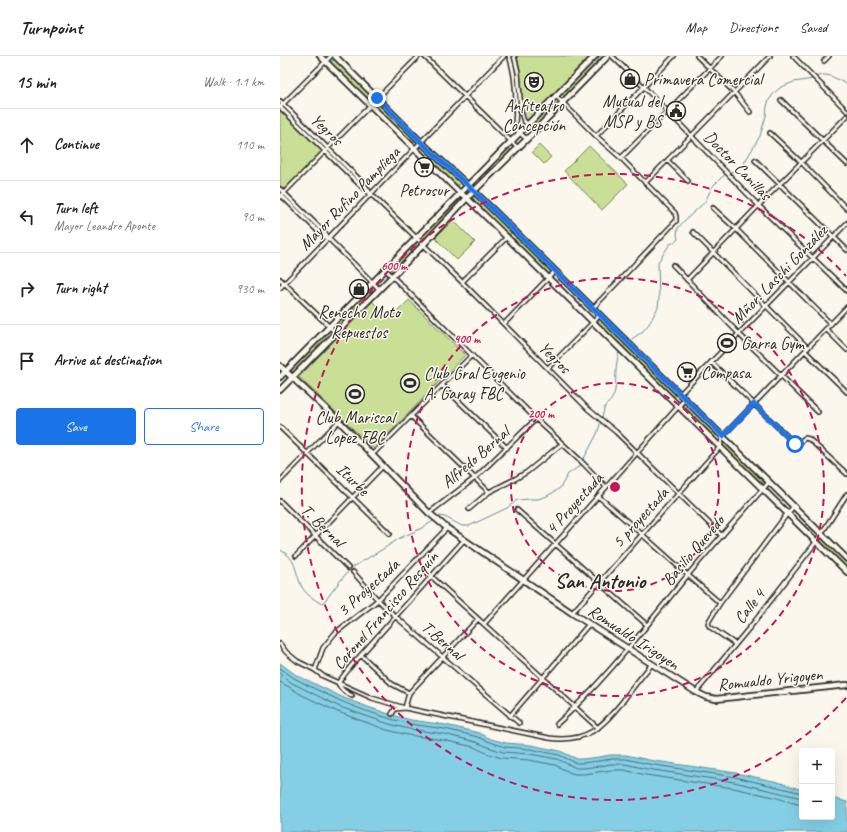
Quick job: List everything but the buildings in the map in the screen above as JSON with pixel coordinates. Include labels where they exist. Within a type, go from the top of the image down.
[{"type":"street","points":[[320,56],[507,237],[847,572]]},
{"type":"street","points":[[282,106],[331,56]]},
{"type":"street","points":[[335,56],[847,559]]},
{"type":"street","points":[[328,238],[322,236],[280,196],[419,56]]},
{"type":"street","points":[[424,56],[518,148]]},
{"type":"street","name":"Mayor Rufino Pampliega","points":[[280,288],[504,56]]},
{"type":"street","points":[[509,56],[514,84],[516,109],[515,123],[517,131],[527,139]]},
{"type":"street","points":[[514,56],[518,72],[521,112],[523,119],[528,124]]},
{"type":"street","points":[[280,377],[595,56]]},
{"type":"street","points":[[280,390],[608,56]]},
{"type":"street","name":"Doctor Canillas","points":[[612,56],[644,87],[729,176],[847,291]]},
{"type":"street","points":[[596,136],[674,56]]},
{"type":"street","points":[[697,56],[734,92],[750,112]]},
{"type":"street","points":[[621,158],[722,56]]},
{"type":"street","points":[[645,183],[692,137],[770,56]]},
{"type":"street","points":[[793,56],[847,111]]},
{"type":"street","points":[[824,61],[829,56]]},
{"type":"street","points":[[556,96],[596,136],[621,158],[675,213],[676,217],[676,221],[593,308]]},
{"type":"street","points":[[781,100],[847,164]]},
{"type":"street","name":"Yegros","points":[[280,101],[282,106],[362,187],[462,282],[588,409],[604,421],[637,452],[722,536]]},
{"type":"street","points":[[687,280],[847,116]]},
{"type":"street","points":[[770,133],[847,208]]},
{"type":"street","points":[[843,160],[847,156]]},
{"type":"street","points":[[755,160],[847,250]]},
{"type":"street","points":[[668,161],[688,181]]},
{"type":"street","points":[[280,189],[379,289]]},
{"type":"street","points":[[713,208],[831,324]]},
{"type":"street","name":"Mñor. Laschi González","points":[[680,394],[847,223]]},
{"type":"street","points":[[693,232],[808,348]]},
{"type":"street","points":[[462,282],[507,237]]},
{"type":"street","points":[[673,265],[739,334],[818,412]]},
{"type":"street","points":[[385,270],[606,486]]},
{"type":"street","points":[[504,324],[555,271]]},
{"type":"street","points":[[280,279],[336,333]]},
{"type":"street","points":[[723,436],[847,308]]},
{"type":"street","points":[[548,368],[600,315]]},
{"type":"street","points":[[826,329],[847,350]]},
{"type":"street","points":[[805,351],[847,392]]},
{"type":"street","points":[[372,455],[472,355]]},
{"type":"street","points":[[711,362],[795,444],[805,438],[809,439],[847,474]]},
{"type":"street","name":"Romualdo Irigoyen","points":[[280,366],[339,421],[429,513],[446,528],[572,613],[696,692]]},
{"type":"street","points":[[442,384],[507,448]]},
{"type":"street","name":"4 Proyectada","points":[[484,624],[685,399]]},
{"type":"street","points":[[411,416],[489,492]]},
{"type":"street","name":"Alfredo Bernal","points":[[429,513],[475,478],[536,419]]},
{"type":"street","points":[[280,481],[339,421]]},
{"type":"street","name":"Iturbe","points":[[280,427],[390,534]]},
{"type":"street","name":"5 proyectada","points":[[572,613],[720,447],[723,436]]},
{"type":"street","points":[[468,509],[489,492],[527,472],[562,444]]},
{"type":"street","points":[[296,556],[383,466]]},
{"type":"street","name":"Basilio Quevedo","points":[[557,724],[576,707],[628,648],[769,482]]},
{"type":"street","name":"Calle 4","points":[[696,692],[755,621],[816,542],[847,494]]},
{"type":"street","points":[[598,496],[720,603]]},
{"type":"street","name":"T. Bernal","points":[[280,501],[348,568]]},
{"type":"street","points":[[735,644],[710,627],[708,624],[709,620],[720,603],[794,506]]},
{"type":"street","points":[[517,510],[647,625]]},
{"type":"street","name":"3 Proyectada","points":[[316,670],[323,648],[335,633],[378,600],[446,528]]},
{"type":"street","name":"Coronel Francisco Resquín","points":[[352,696],[344,691],[338,683],[361,654],[464,540]]},
{"type":"street","name":"T.Bernal","points":[[353,572],[378,600],[395,616],[519,723]]},
{"type":"street","points":[[431,576],[598,728]]},
{"type":"street","points":[[405,708],[409,693],[478,619]]},
{"type":"street","points":[[510,716],[589,624]]},
{"type":"street","points":[[280,644],[286,652],[297,661],[316,670],[323,676],[372,698],[405,708],[558,739],[576,738],[598,728],[611,715],[652,664]]},
{"type":"street","points":[[361,654],[392,684],[409,693]]},
{"type":"street","name":"Romualdo Yrigoyen","points":[[696,692],[706,697],[716,699],[847,684]]},
{"type":"street","points":[[392,714],[395,709],[405,708]]},
{"type":"green space","points":[[517,56],[592,56],[526,121]]},
{"type":"green space","points":[[599,56],[601,57],[601,60],[566,96],[563,96],[563,93]]},
{"type":"green space","points":[[332,60],[335,60],[371,95],[370,98],[367,99],[331,64]]},
{"type":"green space","points":[[380,103],[416,140],[415,142],[412,142],[376,107]]},
{"type":"green space","points":[[553,103],[557,106],[531,132],[528,132],[528,129]]},
{"type":"green space","points":[[280,110],[322,151],[283,190],[280,187]]},
{"type":"green space","points":[[539,145],[551,157],[544,164],[532,152]]},
{"type":"green space","points":[[424,146],[460,181],[459,185],[456,185],[420,150],[420,148]]},
{"type":"green space","points":[[589,146],[628,184],[602,210],[564,171]]},
{"type":"green space","points":[[507,149],[511,150],[510,153],[477,186],[475,186],[474,182]]},
{"type":"green space","points":[[460,196],[464,199],[425,239],[423,238],[422,236]]},
{"type":"green space","points":[[477,197],[511,231],[510,235],[507,235],[473,201],[474,198]]},
{"type":"green space","points":[[453,220],[475,242],[457,260],[435,238]]},
{"type":"green space","points":[[515,238],[518,238],[551,271],[550,274],[547,275],[514,242]]},
{"type":"green space","points":[[414,243],[417,246],[392,273],[389,272],[388,270]]},
{"type":"green space","points":[[370,289],[373,292],[337,329],[335,328],[334,326]]},
{"type":"green space","points":[[409,300],[465,355],[374,449],[299,377],[372,301],[390,319]]},
{"type":"green space","points":[[598,319],[600,319],[676,393],[675,396],[672,396],[597,323]]},
{"type":"green space","points":[[327,332],[331,335],[294,373],[292,372],[291,370]]},
{"type":"green space","points":[[685,402],[716,432],[715,436],[711,436],[682,406]]},
{"type":"green space","points":[[726,442],[764,480],[763,483],[760,483],[722,446],[723,443]]},
{"type":"green space","points":[[824,538],[847,561],[847,569],[820,542],[821,539]]},
{"type":"water","points":[[280,663],[296,675],[344,698],[365,706],[411,720],[446,725],[479,733],[491,739],[506,743],[531,745],[560,751],[577,759],[610,755],[626,755],[649,760],[736,773],[778,782],[799,789],[799,820],[835,820],[835,799],[847,802],[847,832],[280,832]]},
{"type":"waterway","points":[[818,76],[830,76],[847,84]]},
{"type":"waterway","points":[[729,173],[743,165],[760,136],[766,116],[767,106],[774,93],[781,87],[794,82],[813,79]]},
{"type":"waterway","points":[[629,341],[642,332],[649,324],[658,307],[658,262],[670,244],[678,239],[678,228],[705,202],[712,187],[726,174]]},
{"type":"waterway","points":[[602,418],[605,406],[614,394],[616,386],[616,366],[619,351]]},
{"type":"waterway","points":[[437,518],[440,516],[445,517],[462,526],[469,526],[507,508],[517,500],[538,499],[554,492],[560,488],[568,474],[580,466],[597,434],[601,421]]},
{"type":"waterway","points":[[280,550],[286,553],[293,562],[303,589],[320,603],[324,602],[353,567],[400,538],[435,520]]},
{"type":"place","name":"Primavera Comercial","points":[[630,79]]},
{"type":"place","name":"Anfiteatro Concepción","points":[[534,82]]},
{"type":"place","name":"Mutual del MSP y BS","points":[[676,111]]},
{"type":"place","name":"Petrosur","points":[[424,167]]},
{"type":"place","name":"Renecho Moto Repuestos","points":[[359,289]]},
{"type":"place","name":"Garra Gym","points":[[727,343]]},
{"type":"place","name":"Compasa","points":[[687,372]]},
{"type":"place","name":"Club Gral Eugenio A. Garay FBC","points":[[410,383]]},
{"type":"place","name":"Club Mariscal Lopez FBC","points":[[355,394]]},
{"type":"district","name":"San Antonio","points":[[600,581]]},
{"type":"route","points":[[377,98],[421,142],[475,192],[723,436],[754,404],[795,444]]}]
